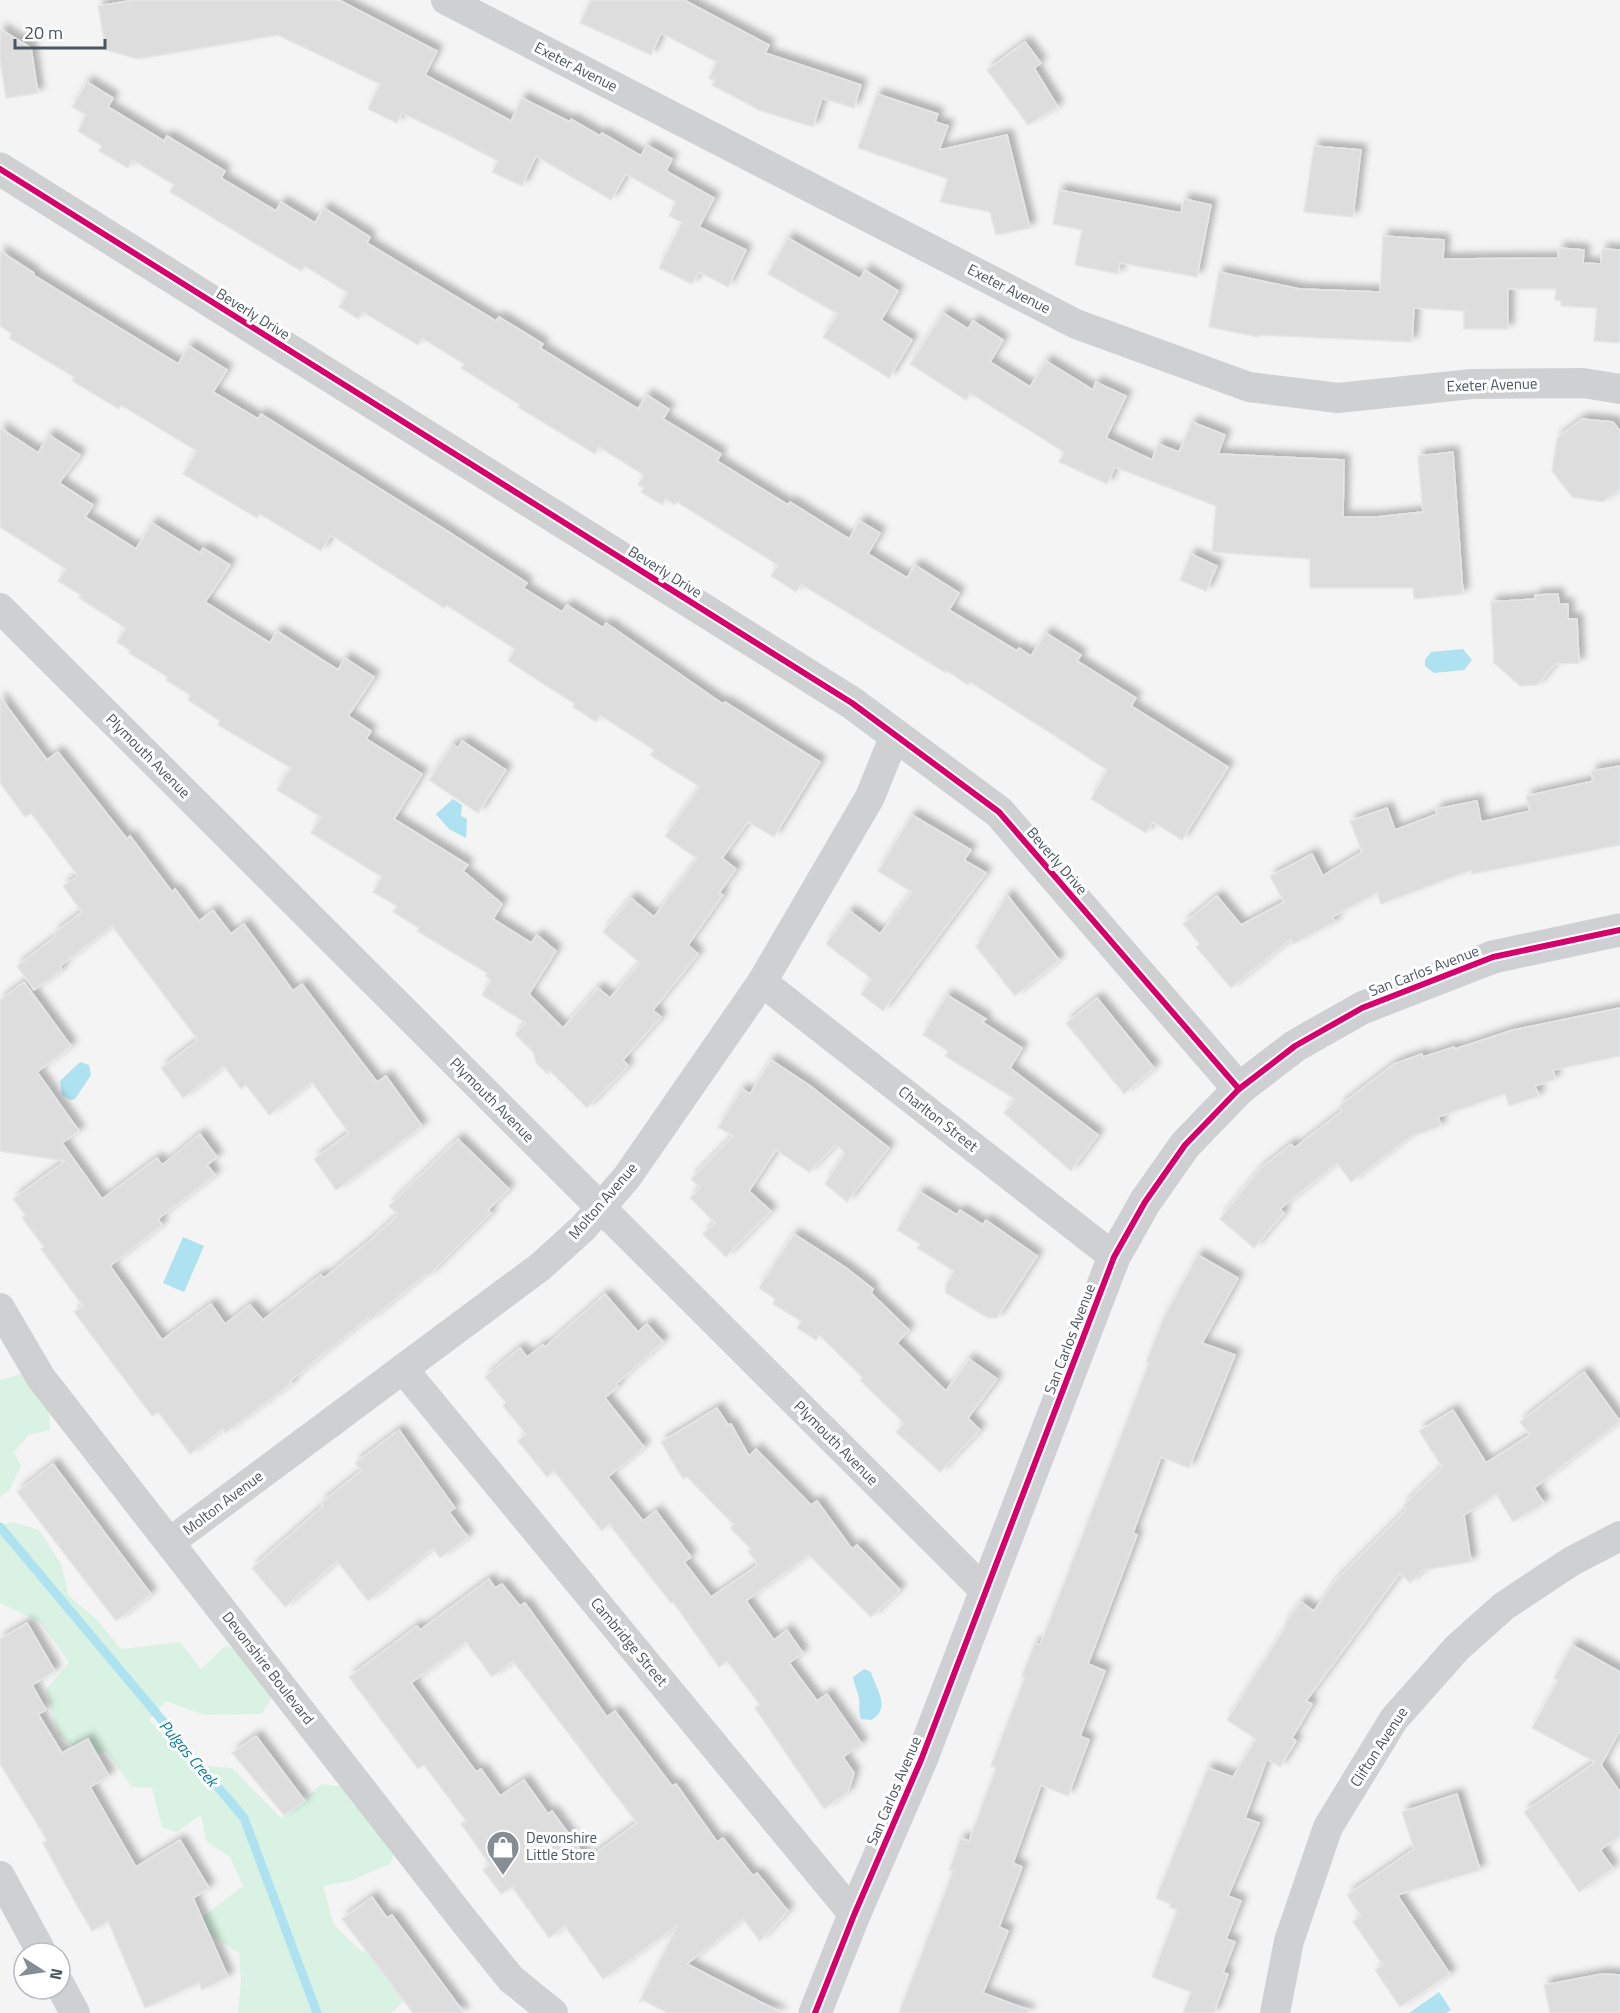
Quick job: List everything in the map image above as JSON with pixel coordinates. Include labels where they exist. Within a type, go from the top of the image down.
[{"type":"main road","name":"San Carlos Avenue","points":[[816,2013],[854,1915],[921,1760],[1114,1257],[1145,1202],[1185,1145],[1239,1089],[1295,1046],[1362,1008],[1493,957],[1620,930]]},
{"type":"street","name":"Exeter Avenue","points":[[446,0],[1076,324],[1249,387],[1338,398],[1479,384],[1583,383],[1620,389]]},
{"type":"street","name":"Beverly Drive","points":[[0,169],[852,703],[896,735],[999,812],[1239,1089]]},
{"type":"street","name":"Plymouth Avenue","points":[[0,608],[985,1591]]},
{"type":"street","name":"Molton Avenue","points":[[170,1542],[540,1267],[600,1208],[627,1177],[762,982],[870,797],[896,735]]},
{"type":"street","name":"Charlton Street","points":[[762,982],[1114,1257]]},
{"type":"street","name":"Devonshire Boulevard","points":[[0,1308],[41,1378],[511,1979],[553,2013]]},
{"type":"street","name":"Cambridge Street","points":[[403,1369],[854,1915]]},
{"type":"street","name":"Clifton Avenue","points":[[1275,2013],[1288,1941],[1328,1827],[1394,1719],[1457,1648],[1504,1606],[1572,1561],[1620,1536]]},
{"type":"street","points":[[0,1876],[35,1941]]},
{"type":"green space","points":[[24,1373],[49,1402],[50,1430],[28,1435],[14,1452],[21,1466],[10,1489],[0,1497],[0,1380]]},
{"type":"green space","points":[[12,1522],[39,1530],[61,1564],[69,1596],[96,1619],[121,1649],[180,1642],[201,1669],[225,1646],[250,1653],[276,1691],[262,1714],[204,1715],[166,1701],[149,1720],[193,1765],[232,1768],[281,1818],[322,1784],[345,1787],[403,1829],[390,1864],[350,1881],[323,1886],[334,1925],[361,1951],[399,1955],[424,1981],[392,2013],[238,2013],[241,1981],[239,1953],[193,1924],[243,1886],[230,1857],[206,1841],[201,1815],[176,1832],[162,1827],[152,1788],[132,1787],[107,1752],[85,1755],[58,1735],[46,1690],[69,1662],[41,1623],[0,1603],[0,1526]]},
{"type":"water","points":[[1463,649],[1472,660],[1464,670],[1434,673],[1425,666],[1425,660],[1431,652]]},
{"type":"water","points":[[453,799],[462,805],[461,816],[467,819],[466,838],[449,829],[436,814]]},
{"type":"water","points":[[80,1062],[89,1065],[91,1075],[75,1099],[70,1100],[62,1095],[60,1081]]},
{"type":"water","points":[[183,1237],[204,1246],[184,1292],[163,1283]]},
{"type":"water","points":[[864,1669],[871,1672],[882,1704],[881,1710],[871,1720],[861,1719],[859,1698],[853,1677]]},
{"type":"water","points":[[1439,1992],[1451,2010],[1446,2013],[1409,2013]]},
{"type":"building","points":[[134,0],[339,0],[437,51],[425,75],[511,121],[522,98],[570,122],[571,119],[600,136],[602,133],[641,156],[647,145],[672,159],[666,171],[714,198],[699,227],[746,250],[728,287],[699,272],[692,284],[659,268],[682,222],[669,216],[676,202],[626,174],[611,200],[536,156],[522,186],[492,172],[498,161],[458,140],[402,113],[397,123],[368,109],[380,84],[278,35],[138,59],[106,50],[98,6]]},
{"type":"building","points":[[591,0],[684,0],[769,45],[765,53],[861,85],[854,108],[822,98],[813,127],[759,110],[712,85],[715,81],[709,78],[717,62],[661,33],[651,55],[580,23]]},
{"type":"building","points":[[0,29],[31,48],[38,93],[6,98],[0,60]]},
{"type":"building","points":[[1025,42],[1041,63],[1034,68],[1058,107],[1028,125],[987,70]]},
{"type":"building","points":[[87,82],[113,98],[108,107],[164,141],[167,136],[225,171],[221,178],[276,211],[281,202],[315,223],[324,208],[370,237],[367,243],[496,321],[499,317],[543,344],[540,348],[638,409],[647,395],[669,409],[663,419],[721,454],[717,461],[788,505],[790,502],[849,539],[860,521],[880,533],[868,554],[907,578],[915,565],[959,593],[949,610],[1017,651],[1019,648],[1031,656],[1046,633],[1081,655],[1077,661],[1136,698],[1131,706],[1228,767],[1182,840],[1153,822],[1146,833],[1091,799],[1107,770],[1049,732],[970,682],[968,685],[947,671],[946,673],[801,584],[796,592],[771,576],[778,565],[677,502],[675,505],[666,499],[662,505],[641,492],[644,488],[638,485],[644,475],[599,447],[595,454],[518,407],[520,405],[461,368],[464,364],[422,338],[418,345],[363,312],[358,319],[339,307],[348,293],[305,266],[301,271],[170,192],[174,185],[133,160],[128,168],[99,151],[102,146],[78,131],[86,115],[72,107]]},
{"type":"building","points":[[877,94],[938,114],[935,122],[948,126],[939,150],[1007,135],[1030,228],[996,235],[990,212],[940,202],[948,179],[858,148]]},
{"type":"building","points":[[1314,146],[1361,150],[1353,217],[1304,212]]},
{"type":"building","points":[[1059,190],[1181,213],[1184,199],[1211,205],[1197,277],[1120,263],[1118,274],[1075,265],[1082,230],[1053,224]]},
{"type":"building","points":[[1383,236],[1444,240],[1443,259],[1558,258],[1559,248],[1584,250],[1583,263],[1601,264],[1602,249],[1620,250],[1620,343],[1594,341],[1597,308],[1561,306],[1561,301],[1555,300],[1556,289],[1508,289],[1508,329],[1464,329],[1464,311],[1414,308],[1412,342],[1259,335],[1259,337],[1209,327],[1219,272],[1300,289],[1380,292]]},
{"type":"building","points":[[788,238],[860,279],[865,270],[898,291],[881,320],[912,340],[889,378],[823,337],[838,314],[768,274]]},
{"type":"building","points":[[0,251],[34,273],[33,275],[178,364],[189,346],[227,370],[213,392],[258,419],[261,414],[444,529],[527,583],[523,588],[562,612],[567,605],[603,628],[606,623],[723,704],[725,702],[820,762],[774,837],[748,822],[722,858],[736,869],[719,893],[723,895],[688,945],[698,954],[653,1010],[661,1017],[623,1060],[628,1066],[587,1108],[550,1071],[548,1074],[536,1063],[534,1053],[515,1034],[526,1023],[482,995],[491,980],[485,976],[487,973],[417,931],[419,928],[393,912],[397,906],[373,892],[382,877],[311,833],[321,817],[277,790],[291,768],[218,725],[220,721],[188,700],[190,695],[166,680],[168,677],[129,653],[130,650],[117,642],[126,628],[79,598],[81,595],[58,581],[66,569],[0,527],[0,428],[38,453],[49,435],[80,455],[59,483],[93,505],[85,517],[136,549],[152,523],[200,553],[203,548],[230,565],[205,602],[270,643],[277,631],[338,670],[345,658],[374,677],[348,716],[371,731],[366,739],[422,774],[394,819],[468,865],[463,871],[502,904],[493,919],[531,943],[537,935],[556,951],[529,994],[563,1028],[598,988],[610,998],[640,963],[603,932],[631,898],[654,917],[697,859],[665,836],[700,787],[650,755],[654,750],[600,715],[596,722],[573,707],[575,704],[508,661],[515,649],[446,605],[444,608],[331,535],[321,551],[260,514],[257,518],[183,474],[197,451],[121,405],[119,409],[72,381],[74,377],[9,338],[12,334],[0,326]]},
{"type":"building","points":[[943,313],[968,329],[973,321],[1003,340],[990,362],[1030,387],[1046,361],[1093,390],[1096,382],[1126,396],[1106,438],[1152,460],[1158,444],[1179,452],[1192,422],[1225,435],[1218,454],[1344,460],[1343,517],[1376,517],[1423,512],[1418,456],[1453,452],[1463,594],[1414,599],[1413,588],[1310,588],[1310,559],[1212,552],[1216,506],[1115,467],[1107,484],[1059,462],[1064,452],[970,393],[966,400],[910,364]]},
{"type":"building","points":[[1582,419],[1613,422],[1620,431],[1620,488],[1603,502],[1572,497],[1552,471],[1557,438]]},
{"type":"building","points":[[1191,554],[1217,566],[1206,591],[1180,580]]},
{"type":"building","points":[[1558,594],[1559,604],[1568,604],[1568,619],[1577,619],[1579,663],[1555,664],[1537,685],[1520,686],[1494,663],[1491,602],[1535,599],[1535,595]]},
{"type":"building","points":[[0,697],[47,760],[58,752],[127,839],[130,836],[172,892],[175,889],[199,921],[213,910],[231,934],[244,924],[293,991],[302,984],[377,1082],[386,1076],[422,1126],[336,1190],[314,1159],[349,1133],[312,1082],[269,1115],[246,1085],[241,1089],[224,1066],[183,1098],[161,1068],[198,1040],[112,926],[60,966],[62,970],[34,990],[17,966],[56,936],[54,933],[82,912],[63,886],[78,876],[31,813],[25,817],[0,783]]},
{"type":"building","points":[[462,741],[506,770],[478,813],[429,780],[453,744],[458,748]]},
{"type":"building","points":[[1620,766],[1620,845],[1472,874],[1471,870],[1381,904],[1377,893],[1332,917],[1335,922],[1293,944],[1291,939],[1231,988],[1196,947],[1200,944],[1183,924],[1217,896],[1241,925],[1284,902],[1270,876],[1312,854],[1323,876],[1362,852],[1350,821],[1387,808],[1395,830],[1437,814],[1436,809],[1477,801],[1481,822],[1530,811],[1526,796],[1593,781],[1591,771]]},
{"type":"building","points":[[912,815],[971,850],[964,860],[986,873],[883,1011],[861,994],[872,979],[826,944],[850,911],[880,934],[912,892],[878,871]]},
{"type":"building","points":[[1007,895],[1059,960],[1015,996],[976,947]]},
{"type":"building","points":[[24,982],[71,1046],[37,1072],[79,1131],[62,1143],[102,1199],[157,1158],[162,1165],[200,1134],[217,1157],[207,1165],[215,1175],[158,1219],[162,1225],[110,1266],[162,1340],[211,1304],[225,1324],[250,1305],[263,1320],[321,1275],[324,1278],[398,1215],[389,1206],[458,1139],[509,1189],[488,1210],[491,1213],[428,1276],[426,1274],[370,1320],[368,1318],[290,1381],[292,1383],[225,1433],[223,1429],[190,1454],[158,1412],[152,1416],[74,1312],[83,1306],[41,1249],[44,1247],[22,1218],[25,1215],[13,1199],[65,1161],[0,1151],[0,1000]]},
{"type":"building","points":[[947,995],[986,1019],[982,1022],[1022,1048],[1010,1068],[1098,1135],[1071,1171],[1004,1113],[1015,1099],[945,1056],[948,1051],[923,1035]]},
{"type":"building","points":[[1097,998],[1154,1068],[1124,1094],[1066,1023]]},
{"type":"building","points":[[1620,1008],[1620,1056],[1553,1070],[1555,1079],[1535,1086],[1539,1096],[1509,1106],[1505,1094],[1438,1117],[1441,1126],[1410,1137],[1351,1182],[1337,1163],[1280,1209],[1284,1213],[1254,1248],[1220,1219],[1260,1169],[1291,1144],[1294,1148],[1342,1111],[1339,1106],[1394,1064],[1422,1054],[1423,1057],[1454,1047],[1455,1049],[1513,1030]]},
{"type":"building","points":[[771,1060],[809,1085],[889,1148],[847,1202],[825,1184],[845,1153],[836,1145],[809,1172],[776,1150],[749,1191],[771,1211],[726,1257],[703,1234],[715,1223],[690,1198],[700,1188],[691,1179],[733,1136],[718,1127],[742,1089],[750,1094]]},
{"type":"building","points":[[920,1192],[957,1215],[960,1210],[983,1225],[986,1220],[1037,1256],[997,1318],[988,1318],[946,1293],[946,1284],[954,1271],[917,1248],[920,1244],[897,1230]]},
{"type":"building","points":[[794,1234],[845,1267],[873,1289],[871,1293],[909,1330],[897,1343],[946,1391],[969,1359],[997,1379],[968,1418],[980,1430],[940,1472],[896,1432],[904,1423],[860,1380],[863,1378],[819,1335],[816,1340],[797,1328],[801,1321],[773,1304],[775,1299],[759,1288]]},
{"type":"building","points":[[1198,1255],[1238,1278],[1202,1343],[1235,1355],[1189,1468],[1161,1457],[1133,1533],[1137,1535],[1088,1664],[1105,1671],[1080,1736],[1089,1740],[1068,1796],[1041,1785],[1013,1863],[1022,1867],[999,1927],[1008,1931],[983,1993],[1029,2010],[1029,2013],[899,2013],[953,1871],[949,1870],[961,1838],[969,1841],[996,1768],[991,1766],[1025,1677],[1022,1676],[1035,1643],[1040,1645],[1149,1363],[1146,1362],[1164,1317]]},
{"type":"building","points":[[605,1294],[638,1332],[647,1324],[663,1342],[616,1384],[618,1386],[605,1398],[644,1447],[608,1477],[643,1521],[656,1511],[691,1557],[684,1562],[711,1597],[758,1565],[748,1551],[751,1549],[730,1528],[734,1525],[687,1477],[683,1479],[661,1442],[717,1408],[728,1425],[731,1424],[749,1456],[756,1449],[811,1505],[817,1501],[852,1549],[857,1545],[900,1590],[871,1617],[809,1555],[746,1601],[774,1640],[787,1630],[803,1653],[789,1663],[817,1701],[827,1694],[862,1744],[843,1757],[854,1773],[848,1792],[824,1809],[755,1708],[760,1705],[727,1661],[719,1667],[673,1602],[671,1603],[609,1524],[602,1531],[554,1471],[547,1477],[518,1441],[526,1434],[503,1406],[506,1403],[485,1377],[520,1348],[527,1357],[543,1345],[545,1347]]},
{"type":"building","points":[[1584,1372],[1620,1421],[1534,1488],[1544,1503],[1513,1522],[1496,1494],[1464,1515],[1471,1562],[1423,1570],[1410,1583],[1400,1573],[1306,1701],[1312,1704],[1292,1738],[1296,1741],[1280,1767],[1267,1759],[1245,1818],[1259,1823],[1228,1896],[1241,1901],[1226,1939],[1235,1942],[1223,1973],[1228,1974],[1214,2013],[1183,2013],[1191,1992],[1152,1977],[1177,1910],[1156,1898],[1208,1768],[1233,1777],[1256,1739],[1227,1720],[1286,1626],[1284,1625],[1301,1602],[1314,1611],[1336,1580],[1407,1509],[1403,1506],[1442,1467],[1419,1431],[1453,1410],[1486,1463],[1530,1435],[1520,1422]]},
{"type":"building","points":[[399,1430],[455,1508],[449,1512],[468,1537],[440,1558],[433,1548],[368,1601],[337,1561],[285,1607],[252,1568],[323,1506],[321,1503],[361,1471],[355,1463]]},
{"type":"building","points":[[53,1464],[151,1594],[116,1621],[17,1492]]},
{"type":"building","points":[[489,1579],[495,1588],[502,1584],[520,1606],[525,1603],[607,1717],[615,1711],[672,1786],[676,1784],[717,1842],[723,1838],[753,1876],[757,1873],[788,1911],[760,1941],[743,1919],[687,1964],[782,2013],[668,2013],[642,2000],[639,2003],[678,1925],[603,1979],[565,1926],[549,1938],[512,1887],[501,1894],[483,1870],[490,1865],[461,1824],[466,1821],[424,1765],[418,1769],[349,1677],[417,1626],[420,1630]],"holes":[[[466,1642],[492,1677],[513,1661],[637,1823],[587,1859],[552,1811],[548,1814],[524,1780],[500,1796],[481,1769],[476,1772],[411,1683]]]},
{"type":"building","points":[[27,1623],[55,1671],[32,1685],[46,1710],[38,1714],[62,1753],[88,1739],[109,1776],[90,1787],[136,1867],[180,1840],[209,1888],[193,1898],[228,1977],[202,1990],[199,1983],[145,2008],[108,1921],[92,1931],[75,1902],[43,1843],[47,1840],[0,1764],[0,1639]]},
{"type":"building","points":[[1572,1645],[1620,1672],[1620,1730],[1601,1765],[1620,1792],[1620,1836],[1600,1850],[1613,1868],[1579,1892],[1524,1812],[1595,1762],[1532,1728],[1558,1680],[1554,1678]]},
{"type":"building","points":[[256,1736],[305,1801],[284,1815],[232,1753]]},
{"type":"building","points":[[1457,1794],[1480,1870],[1397,1895],[1450,1974],[1400,2007],[1375,1970],[1383,1965],[1353,1922],[1361,1916],[1347,1895],[1414,1849],[1402,1812]]},
{"type":"building","points":[[372,1897],[387,1918],[392,1915],[464,2013],[413,2013],[342,1919]]},
{"type":"building","points":[[1602,1974],[1620,1975],[1620,2013],[1550,2013],[1544,1985]]},
{"type":"waterway","name":"Pulgas Creek","points":[[0,1527],[244,1818],[317,2013]]},
{"type":"cycle path","points":[[0,169],[852,703],[999,812],[1239,1089]]},
{"type":"cycle path","points":[[815,2013],[854,1915],[921,1760],[1114,1257],[1145,1202],[1185,1145],[1239,1089],[1295,1046],[1362,1008],[1493,957],[1620,930]]},
{"type":"place","name":"Devonshire Little Store","points":[[503,1876]]}]
